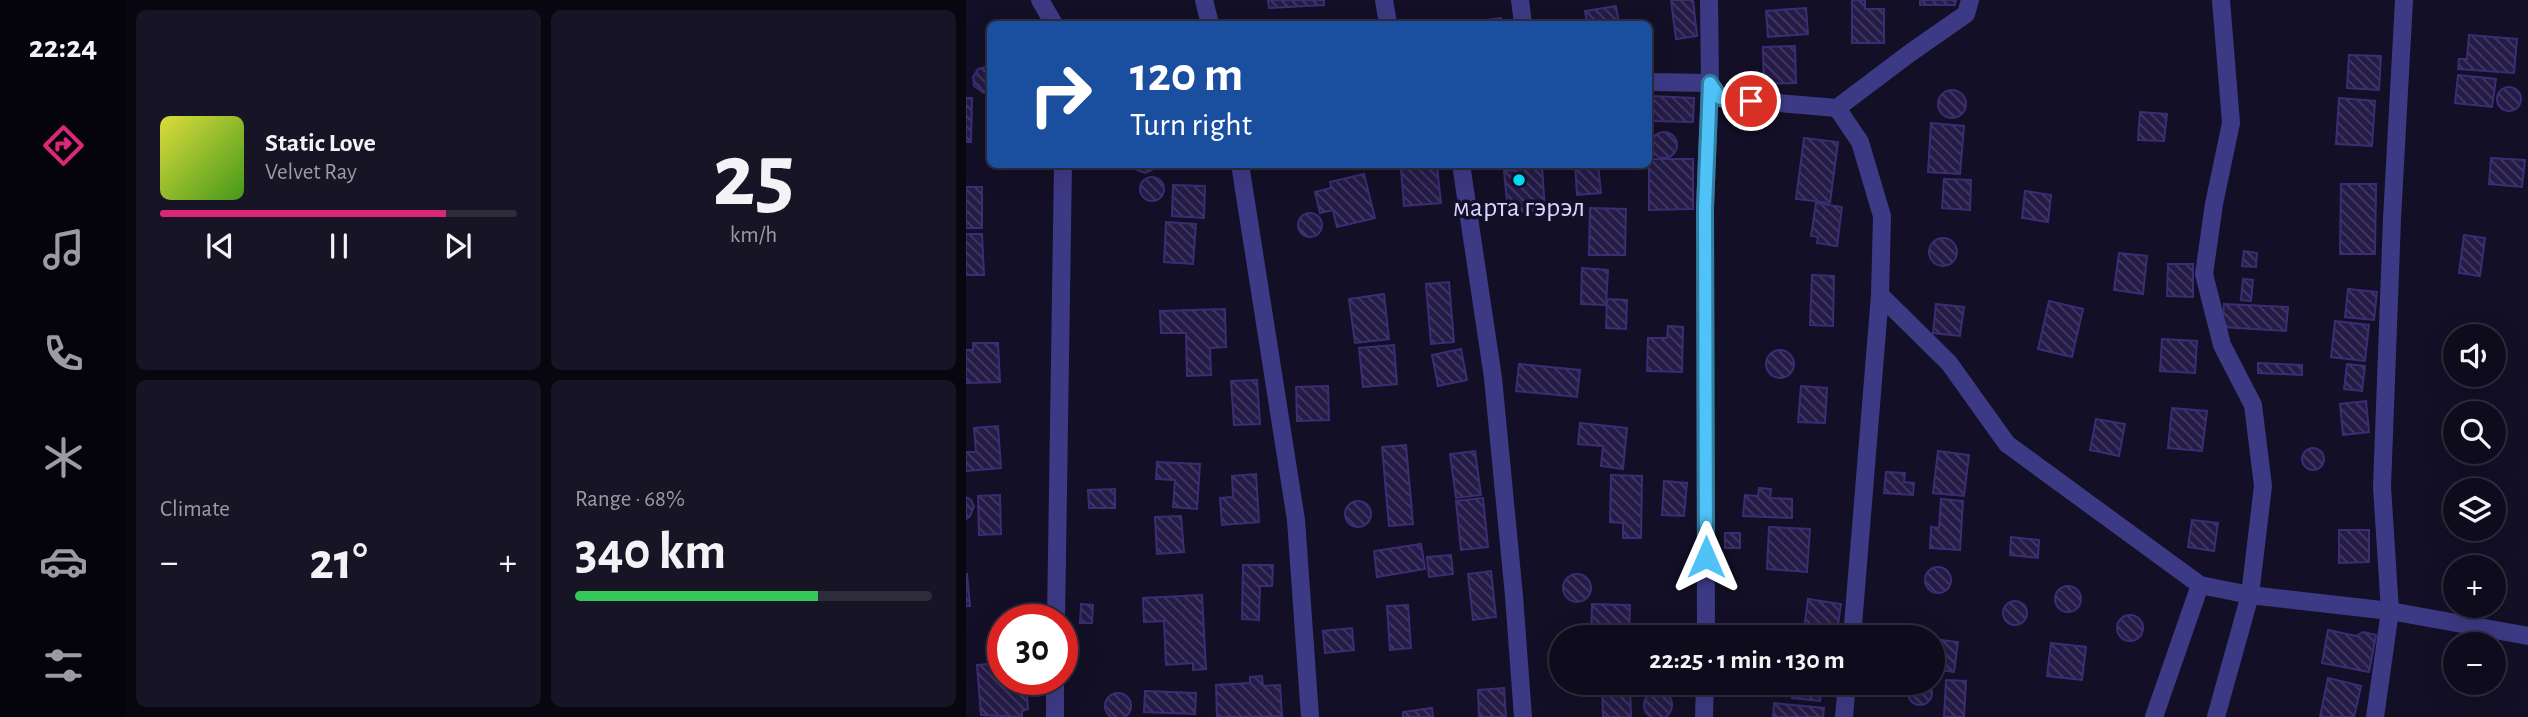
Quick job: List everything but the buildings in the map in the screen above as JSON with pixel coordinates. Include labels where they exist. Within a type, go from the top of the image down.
[{"type":"street","points":[[1040,0],[1052,21]]},
{"type":"street","points":[[1204,0],[1209,21]]},
{"type":"street","points":[[1384,0],[1388,21]]},
{"type":"street","points":[[1520,0],[1523,21]]},
{"type":"street","points":[[1706,625],[1705,208],[1710,83],[1709,0]]},
{"type":"street","points":[[1710,83],[1720,98],[1837,108],[1966,14],[1970,0]]},
{"type":"street","points":[[2216,717],[2250,595],[2263,486],[2253,405],[2222,345],[2204,274],[2214,204],[2231,124],[2221,0]]},
{"type":"street","points":[[2375,717],[2390,611],[2382,487],[2403,0]]},
{"type":"street","points":[[1652,82],[1710,83]]},
{"type":"street","points":[[1837,108],[1860,142],[1882,216],[1880,295],[1853,625]]},
{"type":"street","points":[[1056,604],[1063,168]]},
{"type":"street","points":[[1241,168],[1296,520],[1310,717]]},
{"type":"street","points":[[1462,168],[1493,378],[1523,717]]},
{"type":"street","points":[[1880,295],[1949,363],[2007,444],[2200,585],[2250,595],[2390,611],[2528,636]]},
{"type":"street","points":[[2154,717],[2200,585]]},
{"type":"street","points":[[1055,695],[1055,717]]},
{"type":"street","points":[[1704,717],[1705,695]]},
{"type":"street","points":[[1844,717],[1846,695]]},
{"type":"place","name":"марта гэрэл","points":[[1519,180]]},
{"type":"route","points":[[1706,557],[1705,208],[1710,83],[1720,98],[1751,101]]}]
